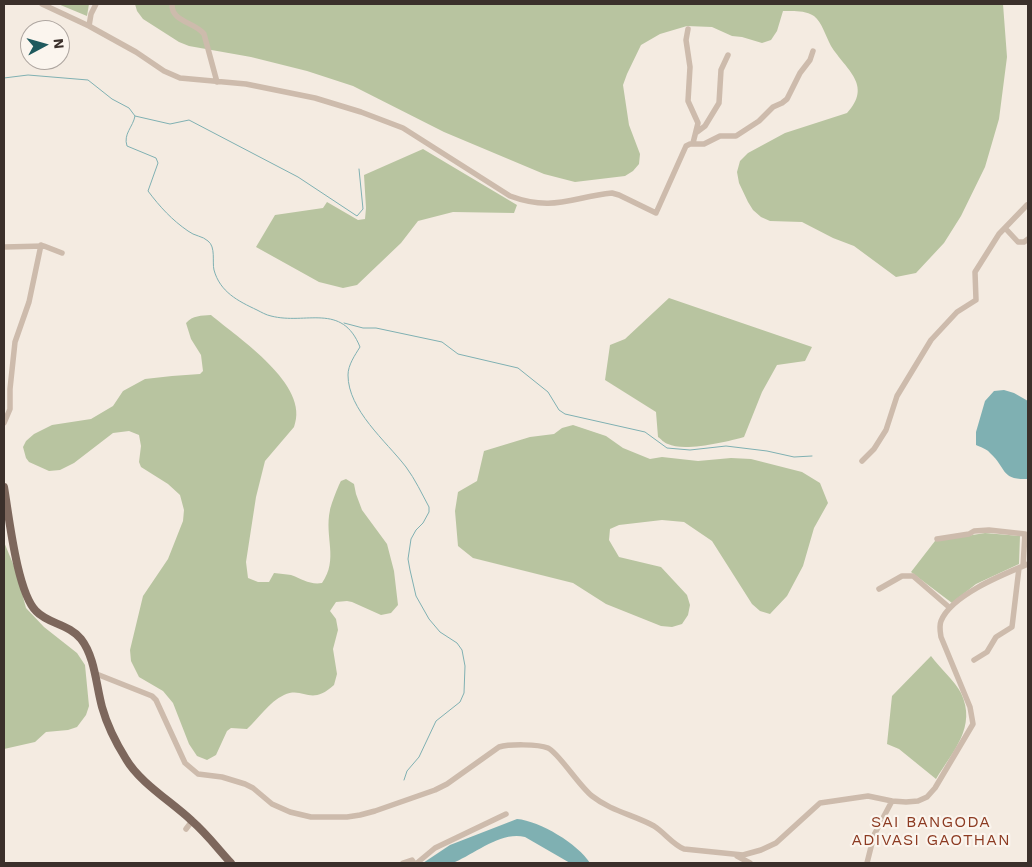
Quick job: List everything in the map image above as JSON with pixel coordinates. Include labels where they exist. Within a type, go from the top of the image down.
[{"type":"main road","points":[[4,487],[22,585],[29,604],[38,613],[70,629],[80,638],[88,651],[102,708],[114,738],[127,761],[140,776],[192,821],[231,863]]},
{"type":"street","points":[[42,4],[89,26],[136,52],[164,71],[180,78],[246,84],[315,98],[375,117],[402,128],[510,196],[524,201],[539,203],[566,202],[612,193],[619,194],[656,213],[686,146],[693,143],[704,144],[720,136],[736,136],[759,121],[773,107],[787,99],[800,73],[810,60],[813,51]]},
{"type":"street","points":[[89,26],[91,14],[96,4]]},
{"type":"street","points":[[172,4],[171,9],[175,16],[202,30],[217,82]]},
{"type":"street","points":[[688,29],[686,40],[690,67],[688,101],[698,123],[693,143]]},
{"type":"street","points":[[697,132],[705,126],[719,103],[721,70],[728,55]]},
{"type":"street","points":[[862,461],[874,449],[886,430],[897,396],[931,340],[958,312],[976,300],[975,272],[999,234],[1027,205]]},
{"type":"street","points":[[1004,228],[1018,242],[1024,242],[1028,239]]},
{"type":"street","points":[[4,423],[10,410],[10,389],[15,342],[29,302],[40,245]]},
{"type":"street","points":[[4,247],[40,245],[54,248],[62,253]]},
{"type":"street","points":[[937,539],[982,530],[1024,534],[1023,566],[1012,627],[996,637],[987,652],[974,660]]},
{"type":"street","points":[[736,856],[761,850],[776,842],[820,803],[868,796],[906,802],[918,801],[927,797],[935,788],[973,724],[970,707],[940,630],[941,621],[950,608],[972,592],[1023,566]]},
{"type":"street","points":[[878,589],[902,576],[913,576],[950,608]]},
{"type":"street","points":[[94,673],[152,696],[156,700],[185,763],[193,771],[198,774],[222,776],[235,780],[253,788],[272,804],[302,816],[360,816],[424,795],[447,784],[504,745],[539,746],[554,752],[574,779],[591,796],[610,808],[652,825],[677,846],[684,849],[736,856],[750,863]]},
{"type":"street","points":[[866,863],[874,835],[892,801]]},
{"type":"street","points":[[403,863],[412,860],[416,863],[435,848],[506,814]]},
{"type":"street","points":[[186,829],[192,821]]},
{"type":"green space","points":[[58,4],[89,4],[87,16]]},
{"type":"green space","points":[[135,4],[1003,4],[1007,57],[999,119],[985,167],[961,216],[944,243],[916,273],[896,277],[854,246],[833,238],[802,222],[770,221],[761,217],[753,210],[739,183],[737,172],[740,161],[748,153],[785,133],[847,113],[858,94],[857,86],[850,70],[831,46],[819,22],[814,16],[806,13],[783,11],[777,31],[771,40],[762,43],[732,36],[712,27],[687,26],[660,34],[641,45],[623,85],[629,125],[640,154],[639,164],[625,176],[575,182],[544,174],[444,132],[353,86],[307,71],[251,57],[189,46],[179,42],[143,19],[137,11]]},
{"type":"green space","points":[[423,149],[517,205],[514,213],[453,212],[418,221],[401,243],[357,285],[343,288],[319,282],[256,247],[275,215],[323,208],[327,202],[358,220],[365,219],[364,175]]},
{"type":"green space","points":[[669,298],[812,347],[805,361],[777,365],[762,392],[744,437],[694,447],[675,446],[667,443],[658,437],[656,412],[605,380],[610,345],[625,339]]},
{"type":"green space","points":[[211,315],[254,349],[269,364],[282,379],[292,395],[296,411],[294,427],[265,461],[256,497],[246,562],[248,578],[258,582],[269,582],[274,573],[291,575],[310,582],[322,583],[330,565],[330,510],[341,481],[346,479],[354,484],[362,510],[387,544],[394,571],[398,605],[391,613],[381,615],[352,602],[336,602],[330,611],[336,619],[338,630],[333,649],[337,674],[334,685],[319,695],[291,693],[284,695],[269,706],[247,729],[231,728],[227,731],[216,755],[207,760],[197,756],[189,744],[173,703],[163,691],[139,677],[131,661],[130,650],[143,596],[168,559],[183,521],[184,510],[180,495],[168,484],[141,467],[139,462],[141,446],[139,435],[129,431],[113,433],[74,463],[60,470],[49,471],[29,462],[23,447],[26,441],[34,434],[52,425],[91,419],[113,406],[123,391],[145,379],[200,374],[203,371],[201,355],[191,339],[186,323],[194,317]]},
{"type":"green space","points":[[573,425],[606,436],[623,448],[650,459],[662,457],[698,461],[731,458],[751,459],[802,472],[820,483],[828,503],[814,528],[803,566],[787,596],[770,614],[760,611],[752,604],[712,541],[684,522],[662,520],[619,525],[610,529],[609,540],[619,557],[661,567],[687,595],[690,605],[688,615],[682,624],[672,627],[661,626],[606,604],[573,583],[473,558],[458,546],[455,511],[458,492],[477,481],[484,451],[530,437],[554,434],[562,428]]},
{"type":"green space","points":[[985,533],[1020,536],[1019,564],[976,584],[952,603],[911,572],[935,541]]},
{"type":"green space","points":[[4,542],[16,571],[26,608],[44,627],[77,653],[85,665],[89,706],[86,715],[77,727],[68,730],[46,732],[35,742],[4,749]]},
{"type":"green space","points":[[931,656],[961,693],[966,717],[965,728],[961,738],[936,779],[899,749],[887,744],[892,696]]},
{"type":"water","points":[[1004,390],[1028,401],[1028,479],[1019,479],[1008,475],[989,452],[976,445],[976,432],[985,401],[994,391]]},
{"type":"water","points":[[517,819],[536,824],[568,841],[590,863],[570,863],[525,837],[516,836],[498,840],[451,863],[423,863],[450,845]]},
{"type":"waterway","points":[[4,78],[28,75],[88,80],[112,99],[129,108],[135,116],[127,134],[127,146],[156,158],[158,163],[148,191],[162,208],[190,233],[208,241],[213,251],[214,270],[225,290],[243,303],[267,315],[284,318],[322,318],[343,324],[352,333],[360,347],[348,371],[354,400],[361,413],[409,472],[429,507],[429,512],[423,523],[411,539],[408,559],[416,596],[429,619],[440,632],[457,643],[462,650],[465,666],[464,693],[460,702],[436,721],[419,757],[407,771],[404,780]]},
{"type":"waterway","points":[[135,116],[170,124],[189,120],[298,177],[357,216],[363,209],[359,169]]},
{"type":"waterway","points":[[344,323],[442,342],[458,354],[518,368],[548,392],[559,410],[565,414],[645,432],[667,448],[690,450],[726,446],[767,451],[794,457],[812,456]]},
{"type":"district","name":"SAI BANGODA ADIVASI GAOTHAN","points":[[931,831]]}]
